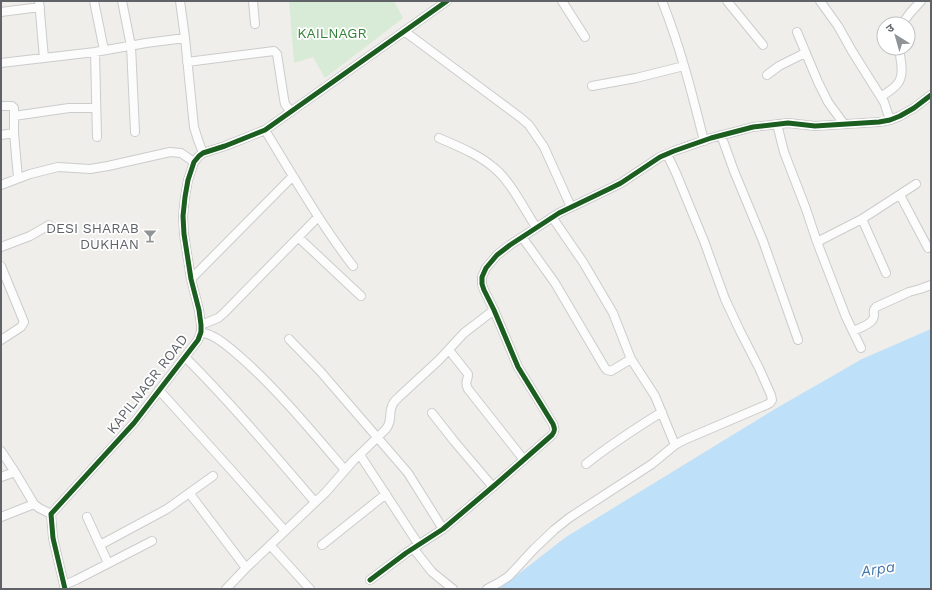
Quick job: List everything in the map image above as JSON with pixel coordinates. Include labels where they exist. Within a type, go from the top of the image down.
[{"type":"street","points":[[94,1],[104,50]]},
{"type":"street","points":[[122,1],[131,46],[135,132]]},
{"type":"street","points":[[180,1],[194,127],[203,153]]},
{"type":"street","points":[[253,1],[255,24]]},
{"type":"street","name":"KAPILNAGR ROAD","points":[[51,518],[134,423],[198,340],[201,329],[199,310],[191,279],[184,234],[183,216],[188,180],[194,162],[203,153],[265,130],[447,1]]},
{"type":"street","points":[[562,1],[585,37]]},
{"type":"street","points":[[662,1],[672,26],[704,140]]},
{"type":"street","points":[[727,1],[763,45]]},
{"type":"street","points":[[820,1],[838,26],[881,97],[887,109],[890,120]]},
{"type":"street","points":[[908,16],[921,1]]},
{"type":"street","points":[[1,12],[39,4],[44,58]]},
{"type":"street","points":[[404,31],[522,118],[529,125],[544,147],[572,207]]},
{"type":"street","points":[[797,32],[828,102],[844,124]]},
{"type":"street","points":[[1,63],[95,52],[160,40],[185,38]]},
{"type":"street","points":[[187,62],[274,51],[277,54],[285,104],[291,112]]},
{"type":"street","points":[[95,52],[97,137]]},
{"type":"street","points":[[767,75],[779,66],[805,53]]},
{"type":"street","points":[[881,97],[899,82],[902,69],[900,56]]},
{"type":"street","points":[[592,86],[636,78],[684,66]]},
{"type":"street","points":[[370,580],[391,563],[443,529],[524,460],[555,431],[555,428],[518,367],[482,284],[482,277],[486,268],[497,255],[552,217],[621,183],[660,157],[704,140],[753,127],[777,124],[788,123],[815,126],[890,120],[914,108],[931,94]]},
{"type":"street","points":[[1,106],[12,106],[14,108],[14,133],[18,178]]},
{"type":"street","points":[[14,116],[69,108],[96,108]]},
{"type":"street","points":[[777,124],[784,152],[817,242],[832,282],[861,348]]},
{"type":"street","points":[[265,130],[318,217],[353,266]]},
{"type":"street","points":[[1,135],[14,133]]},
{"type":"street","points":[[721,135],[763,241],[798,340]]},
{"type":"street","points":[[439,138],[478,156],[494,167],[506,180],[536,227]]},
{"type":"street","points":[[1,185],[30,174],[58,167],[90,169],[170,152],[180,153],[194,162]]},
{"type":"street","points":[[487,589],[509,576],[534,549],[569,518],[647,468],[675,445],[766,405],[772,400],[759,368],[725,299],[704,241],[667,154]]},
{"type":"street","points":[[191,279],[293,176]]},
{"type":"street","points":[[817,242],[862,219],[916,184]]},
{"type":"street","points":[[900,195],[928,248]]},
{"type":"street","points":[[318,217],[224,313],[201,329],[224,344],[263,378],[345,470]]},
{"type":"street","points":[[552,217],[583,262],[603,296],[612,313],[631,359],[655,396],[675,445]]},
{"type":"street","points":[[862,219],[886,273]]},
{"type":"street","points":[[1,247],[30,236],[48,225]]},
{"type":"street","points":[[522,237],[555,283],[605,368],[607,370],[611,370],[631,359]]},
{"type":"street","points":[[299,238],[361,296]]},
{"type":"street","points":[[1,266],[24,322],[21,327],[1,340]]},
{"type":"street","points":[[853,331],[872,321],[874,317],[873,312],[876,307],[909,292],[931,285]]},
{"type":"street","points":[[228,588],[246,568],[326,492],[345,470],[389,425],[390,412],[395,401],[461,336],[494,310]]},
{"type":"street","points":[[289,339],[324,376],[408,473],[443,529]]},
{"type":"street","points":[[448,350],[468,374],[466,381],[468,389],[524,460]]},
{"type":"street","points":[[185,357],[247,422],[315,502]]},
{"type":"street","points":[[159,390],[285,531]]},
{"type":"street","points":[[586,464],[610,446],[662,412]]},
{"type":"street","points":[[432,413],[493,487]]},
{"type":"street","points":[[1,451],[34,504],[51,518],[53,538],[64,587],[152,541]]},
{"type":"street","points":[[360,455],[386,494],[432,572],[452,589]]},
{"type":"street","points":[[1,477],[15,472]]},
{"type":"street","points":[[100,545],[167,509],[190,494],[213,476]]},
{"type":"street","points":[[190,494],[246,568]]},
{"type":"street","points":[[322,545],[386,494]]},
{"type":"street","points":[[1,517],[34,504]]},
{"type":"street","points":[[87,517],[108,564]]},
{"type":"street","points":[[270,545],[310,589]]},
{"type":"green space","name":"KAILNAGR","points":[[289,1],[394,1],[403,18],[325,78],[313,57],[294,63]]},
{"type":"water","name":"Arpa","points":[[931,329],[931,589],[499,589],[566,537],[775,409],[862,359]]},
{"type":"cycle path","points":[[65,589],[53,538],[51,514],[134,423],[198,340],[201,332],[199,310],[191,279],[184,234],[183,216],[188,180],[194,162],[203,153],[265,130],[447,1]]},
{"type":"cycle path","points":[[370,580],[406,553],[443,529],[554,432],[553,424],[518,367],[482,284],[482,277],[486,268],[497,255],[559,213],[621,183],[660,157],[674,151],[711,138],[753,127],[788,123],[815,126],[890,120],[914,108],[931,95]]},
{"type":"place","name":"DESI SHARAB DUKHAN","points":[[150,236]]}]
